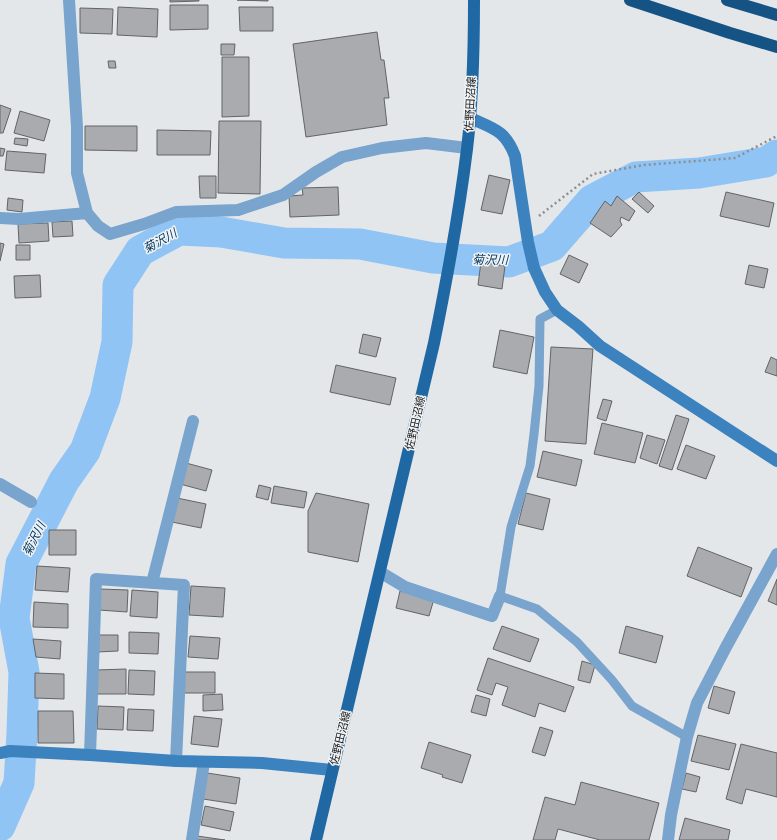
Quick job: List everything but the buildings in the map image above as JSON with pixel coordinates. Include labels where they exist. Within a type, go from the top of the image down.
[{"type":"highway","points":[[630,0],[777,47]]},
{"type":"highway","points":[[727,0],[777,15]]},
{"type":"main road","name":"佐野田沼線","points":[[316,840],[435,336],[453,244],[470,118],[474,0]]},
{"type":"street","points":[[69,0],[77,127],[77,172],[87,213],[98,226],[110,234],[144,224],[176,212],[238,210],[283,196],[316,172],[342,157],[382,148],[426,143],[467,148]]},
{"type":"street","points":[[470,118],[492,128],[503,135],[510,142],[515,156],[534,268],[545,292],[557,310],[578,326],[600,346],[777,461]]},
{"type":"street","points":[[0,218],[19,219],[87,213]]},
{"type":"street","points":[[152,583],[193,421]]},
{"type":"street","points":[[0,484],[31,502]]},
{"type":"street","points":[[668,840],[671,815],[687,737],[697,703],[777,554]]},
{"type":"street","points":[[380,572],[405,587],[492,616],[500,596]]},
{"type":"street","points":[[90,755],[96,579],[184,585],[176,761]]},
{"type":"street","points":[[0,753],[10,751],[176,761],[262,763],[332,770]]},
{"type":"street","points":[[192,840],[204,762]]},
{"type":"lane","points":[[557,310],[540,319],[539,386],[530,466],[511,528],[500,596],[537,609],[578,642],[612,680],[632,706],[687,737]]},
{"type":"path","points":[[526,226],[593,174],[644,165],[735,158],[777,136]]},
{"type":"waterway","name":"菊沢川","points":[[0,826],[19,783],[24,672],[14,618],[21,564],[64,481],[85,451],[105,398],[117,342],[118,285],[140,251],[179,230],[221,232],[284,243],[360,244],[433,258],[509,262],[552,246],[592,200],[636,177],[699,173],[766,162],[777,155]]}]
